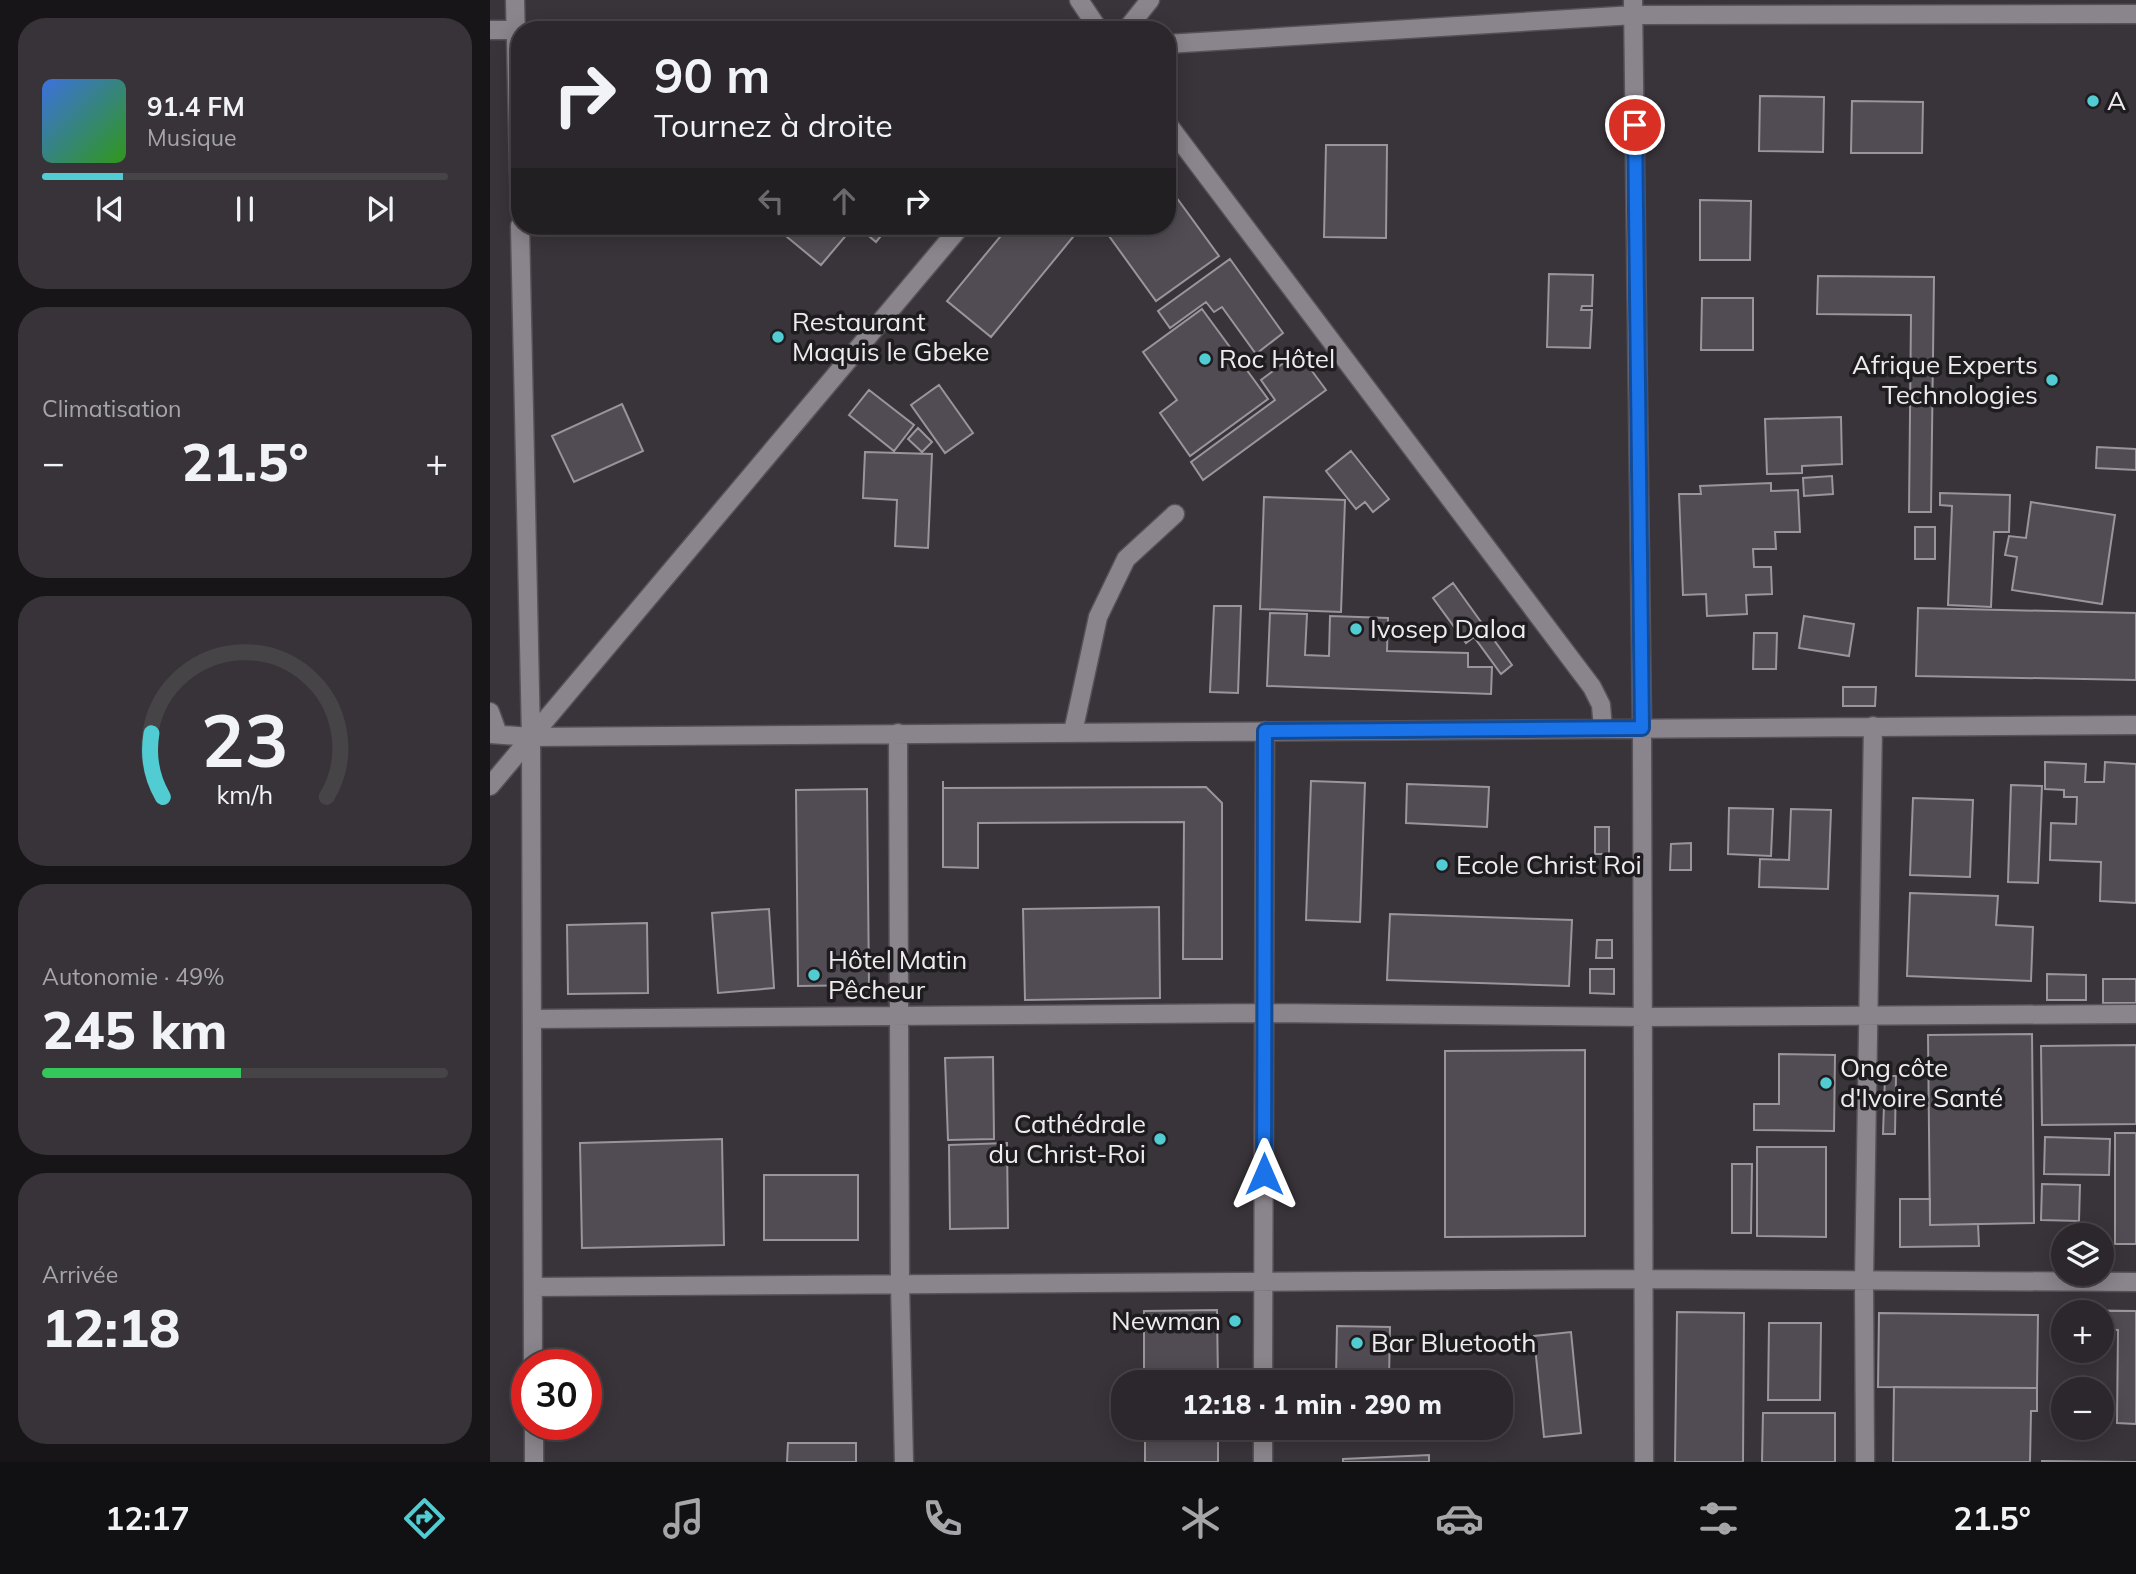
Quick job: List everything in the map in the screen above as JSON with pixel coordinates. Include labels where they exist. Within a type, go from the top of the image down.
[{"type":"street","points":[[515,0],[517,21]]},
{"type":"street","points":[[1079,0],[1092,21]]},
{"type":"street","points":[[1133,21],[1150,0]]},
{"type":"street","points":[[1634,8],[1644,1017],[1644,1462]]},
{"type":"street","points":[[1176,43],[1634,8],[2136,14]]},
{"type":"street","points":[[490,30],[511,30]]},
{"type":"street","points":[[1176,135],[1592,687],[1601,705],[1603,729]]},
{"type":"street","points":[[520,235],[531,737],[533,1349]]},
{"type":"street","points":[[490,786],[953,235]]},
{"type":"street","points":[[1073,732],[1098,617],[1126,559],[1175,513]]},
{"type":"street","points":[[490,712],[494,734],[531,737],[2136,725]]},
{"type":"street","points":[[1865,1462],[1864,1282],[1873,726]]},
{"type":"street","points":[[1263,1370],[1265,731]]},
{"type":"street","points":[[898,733],[900,1284],[904,1462]]},
{"type":"street","points":[[532,1019],[1264,1013],[1644,1017],[2136,1014]]},
{"type":"street","points":[[533,1287],[1644,1279],[2136,1282]]},
{"type":"street","points":[[534,1440],[534,1462]]},
{"type":"street","points":[[1263,1440],[1263,1462]]},
{"type":"building","points":[[1760,96],[1824,97],[1823,152],[1759,151]]},
{"type":"building","points":[[1852,101],[1923,102],[1922,153],[1851,153]]},
{"type":"building","points":[[1326,145],[1387,145],[1386,238],[1324,237]]},
{"type":"building","points":[[1176,197],[1219,256],[1156,301],[1109,236],[1176,235]]},
{"type":"building","points":[[1700,200],[1751,201],[1750,260],[1700,260]]},
{"type":"building","points":[[789,235],[846,235],[821,265],[787,237]]},
{"type":"building","points":[[868,235],[882,235],[876,242]]},
{"type":"building","points":[[1002,235],[1075,235],[991,337],[947,301]]},
{"type":"building","points":[[1230,259],[1283,333],[1256,354],[1222,307],[1214,312],[1206,302],[1170,328],[1158,311]]},
{"type":"building","points":[[1549,274],[1593,275],[1592,306],[1582,306],[1581,310],[1592,310],[1590,348],[1547,347]]},
{"type":"building","points":[[1818,276],[1934,277],[1931,512],[1909,512],[1911,315],[1817,314]]},
{"type":"building","points":[[1702,298],[1753,298],[1753,350],[1701,350]]},
{"type":"building","points":[[1202,309],[1268,399],[1190,456],[1160,413],[1177,400],[1143,352]]},
{"type":"building","points":[[1298,352],[1326,390],[1203,480],[1191,462],[1275,400],[1261,380]]},
{"type":"building","points":[[939,385],[973,433],[945,453],[911,405]]},
{"type":"building","points":[[869,390],[914,425],[894,451],[849,415]]},
{"type":"building","points":[[622,404],[643,451],[574,482],[552,436]]},
{"type":"building","points":[[1841,417],[1842,464],[1802,466],[1802,473],[1767,474],[1765,419]]},
{"type":"building","points":[[918,428],[932,442],[922,452],[908,439]]},
{"type":"building","points":[[2097,447],[2136,449],[2136,470],[2096,468]]},
{"type":"building","points":[[1351,451],[1389,499],[1373,512],[1365,502],[1356,509],[1326,471]]},
{"type":"building","points":[[865,452],[932,454],[928,548],[895,546],[897,500],[863,498]]},
{"type":"building","points":[[1832,476],[1833,494],[1804,496],[1803,478]]},
{"type":"building","points":[[1771,483],[1771,491],[1798,490],[1800,532],[1775,532],[1776,549],[1753,549],[1754,567],[1771,567],[1772,594],[1746,595],[1747,614],[1707,616],[1706,594],[1683,595],[1679,494],[1701,494],[1700,486]]},
{"type":"building","points":[[1940,493],[2010,495],[2009,532],[1994,532],[1991,607],[1948,605],[1952,506],[1940,505]]},
{"type":"building","points":[[1264,497],[1345,500],[1341,612],[1260,609]]},
{"type":"building","points":[[2031,502],[2115,515],[2102,604],[2012,590],[2017,557],[2005,555],[2009,536],[2026,538]]},
{"type":"building","points":[[1915,527],[1935,527],[1935,559],[1915,559]]},
{"type":"building","points":[[1453,583],[1512,665],[1501,674],[1474,637],[1466,643],[1433,598]]},
{"type":"building","points":[[1214,606],[1241,606],[1238,693],[1210,692]]},
{"type":"building","points":[[1918,608],[2136,613],[2136,680],[1916,676]]},
{"type":"building","points":[[1270,613],[1307,614],[1305,655],[1329,656],[1330,616],[1388,618],[1387,651],[1468,653],[1468,667],[1492,667],[1491,694],[1267,686]]},
{"type":"building","points":[[1804,616],[1854,624],[1849,656],[1799,648]]},
{"type":"building","points":[[1754,633],[1777,633],[1776,669],[1753,669]]},
{"type":"building","points":[[1843,687],[1876,687],[1875,706],[1843,706]]},
{"type":"building","points":[[2045,762],[2086,764],[2085,782],[2104,782],[2105,762],[2136,764],[2136,903],[2100,901],[2101,862],[2050,860],[2051,823],[2076,824],[2077,797],[2064,797],[2064,790],[2045,789]]},
{"type":"building","points":[[1311,781],[1365,783],[1360,922],[1306,920]]},
{"type":"building","points":[[1407,784],[1489,787],[1487,827],[1406,823]]},
{"type":"building","points":[[2011,785],[2042,786],[2038,883],[2008,882]]},
{"type":"building","points":[[1206,787],[1222,803],[1222,959],[1183,959],[1184,822],[978,823],[978,868],[943,867],[943,788]]},
{"type":"building","points":[[867,789],[869,985],[798,986],[796,790]]},
{"type":"building","points":[[1913,798],[1973,800],[1970,877],[1910,875]]},
{"type":"building","points":[[1729,808],[1773,809],[1771,856],[1728,854]]},
{"type":"building","points":[[1791,809],[1831,810],[1828,889],[1759,887],[1760,859],[1789,860]]},
{"type":"building","points":[[1595,827],[1609,827],[1609,854],[1595,854]]},
{"type":"building","points":[[1691,843],[1691,870],[1670,870],[1671,844]]},
{"type":"building","points":[[1910,893],[1998,896],[1996,925],[2033,927],[2031,981],[1907,976]]},
{"type":"building","points":[[1159,907],[1160,998],[1025,1000],[1023,909]]},
{"type":"building","points":[[769,909],[774,988],[718,993],[712,913]]},
{"type":"building","points":[[1390,914],[1572,920],[1569,986],[1387,980]]},
{"type":"building","points":[[647,923],[648,993],[568,994],[567,925]]},
{"type":"building","points":[[1597,940],[1612,940],[1612,958],[1596,958]]},
{"type":"building","points":[[1590,969],[1614,969],[1614,994],[1590,993]]},
{"type":"building","points":[[2047,974],[2086,975],[2086,1000],[2047,1000]]},
{"type":"building","points":[[2103,979],[2136,979],[2136,1003],[2103,1003]]},
{"type":"building","points":[[2032,1034],[2034,1223],[1930,1225],[1928,1035]]},
{"type":"building","points":[[2136,1045],[2136,1124],[2042,1125],[2041,1046]]},
{"type":"building","points":[[1585,1050],[1585,1236],[1445,1237],[1445,1051]]},
{"type":"building","points":[[1779,1054],[1835,1055],[1834,1131],[1754,1130],[1754,1104],[1779,1104]]},
{"type":"building","points":[[993,1057],[994,1139],[948,1140],[945,1058]]},
{"type":"building","points":[[1885,1076],[1896,1076],[1895,1134],[1883,1134]]},
{"type":"building","points":[[2115,1133],[2136,1133],[2136,1244],[2115,1244]]},
{"type":"building","points":[[2045,1137],[2110,1139],[2109,1175],[2044,1174]]},
{"type":"building","points":[[722,1139],[724,1245],[582,1248],[580,1143]]},
{"type":"building","points":[[1007,1143],[1008,1228],[950,1229],[949,1145]]},
{"type":"building","points":[[1757,1147],[1826,1147],[1826,1237],[1757,1236]]},
{"type":"building","points":[[1732,1164],[1752,1164],[1751,1233],[1732,1233]]},
{"type":"building","points":[[764,1175],[858,1175],[858,1240],[764,1240]]},
{"type":"building","points":[[2042,1184],[2080,1185],[2079,1221],[2041,1220]]},
{"type":"building","points":[[1900,1199],[1930,1199],[1930,1225],[1978,1224],[1979,1246],[1900,1247]]},
{"type":"building","points":[[1217,1310],[1218,1370],[1144,1370],[1144,1311]]},
{"type":"building","points":[[2114,1311],[2136,1311],[2136,1424],[2117,1423],[2118,1330],[2114,1330]]},
{"type":"building","points":[[1677,1312],[1744,1313],[1743,1462],[1675,1462]]},
{"type":"building","points":[[1879,1313],[2038,1315],[2037,1388],[1878,1387]]},
{"type":"building","points":[[1769,1323],[1821,1323],[1820,1400],[1768,1400]]},
{"type":"building","points":[[1337,1326],[1390,1327],[1389,1370],[1336,1370]]},
{"type":"building","points":[[1571,1332],[1581,1433],[1544,1437],[1534,1336]]},
{"type":"building","points":[[1894,1387],[2037,1388],[2037,1411],[2031,1411],[2030,1462],[1893,1462]]},
{"type":"building","points":[[1763,1413],[1835,1413],[1835,1462],[1762,1462]]},
{"type":"building","points":[[1145,1440],[1218,1440],[1218,1462],[1145,1462]]},
{"type":"building","points":[[788,1443],[856,1443],[856,1462],[787,1462]]},
{"type":"building","points":[[1429,1455],[1429,1462],[1343,1462],[1343,1459]]},
{"type":"building","points":[[2042,1461],[2136,1462],[2042,1462]]},
{"type":"place","name":"A","points":[[2093,101]]},
{"type":"place","name":"Restaurant Maquis le Gbeke","points":[[778,337]]},
{"type":"place","name":"Roc Hôtel","points":[[1205,359]]},
{"type":"place","name":"Afrique Experts Technologies","points":[[2052,380]]},
{"type":"place","name":"Ivosep Daloa","points":[[1356,629]]},
{"type":"place","name":"Ecole Christ Roi","points":[[1442,865]]},
{"type":"place","name":"Hôtel Matin Pêcheur","points":[[814,975]]},
{"type":"place","name":"Ong côte d'Ivoire Santé","points":[[1826,1083]]},
{"type":"place","name":"Cathédrale du Christ-Roi","points":[[1160,1139]]},
{"type":"place","name":"Newman","points":[[1235,1321]]},
{"type":"place","name":"Bar Bluetooth","points":[[1357,1343]]},
{"type":"route","points":[[1264,1174],[1265,731],[1642,728],[1635,125]]}]
